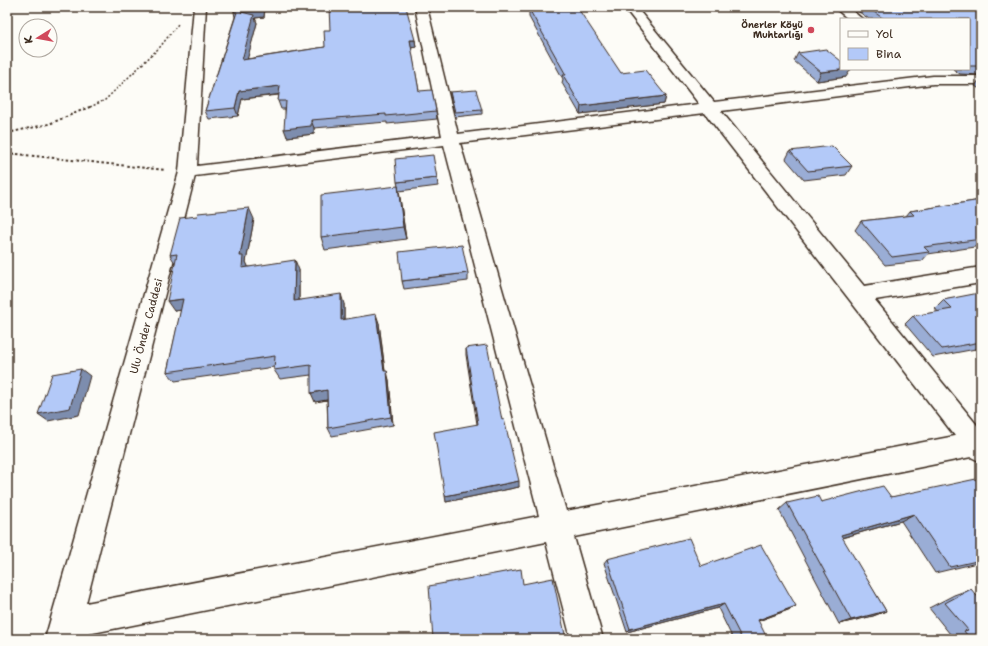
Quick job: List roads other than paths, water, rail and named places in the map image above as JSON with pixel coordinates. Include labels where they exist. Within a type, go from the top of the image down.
[{"type":"street","name":"Ulu Önder Caddesi","points":[[63,631],[188,172],[200,7]]},
{"type":"street","points":[[421,7],[451,140],[587,639]]},
{"type":"street","points":[[63,631],[556,526],[979,447],[630,7]]},
{"type":"street","points":[[841,7],[855,18]]},
{"type":"street","points":[[920,70],[933,80]]},
{"type":"street","points":[[188,172],[933,80],[981,80]]},
{"type":"street","points":[[858,295],[981,275]]},
{"type":"place","name":"Önerler Köyü Muhtarlığı","points":[[811,30]]}]
